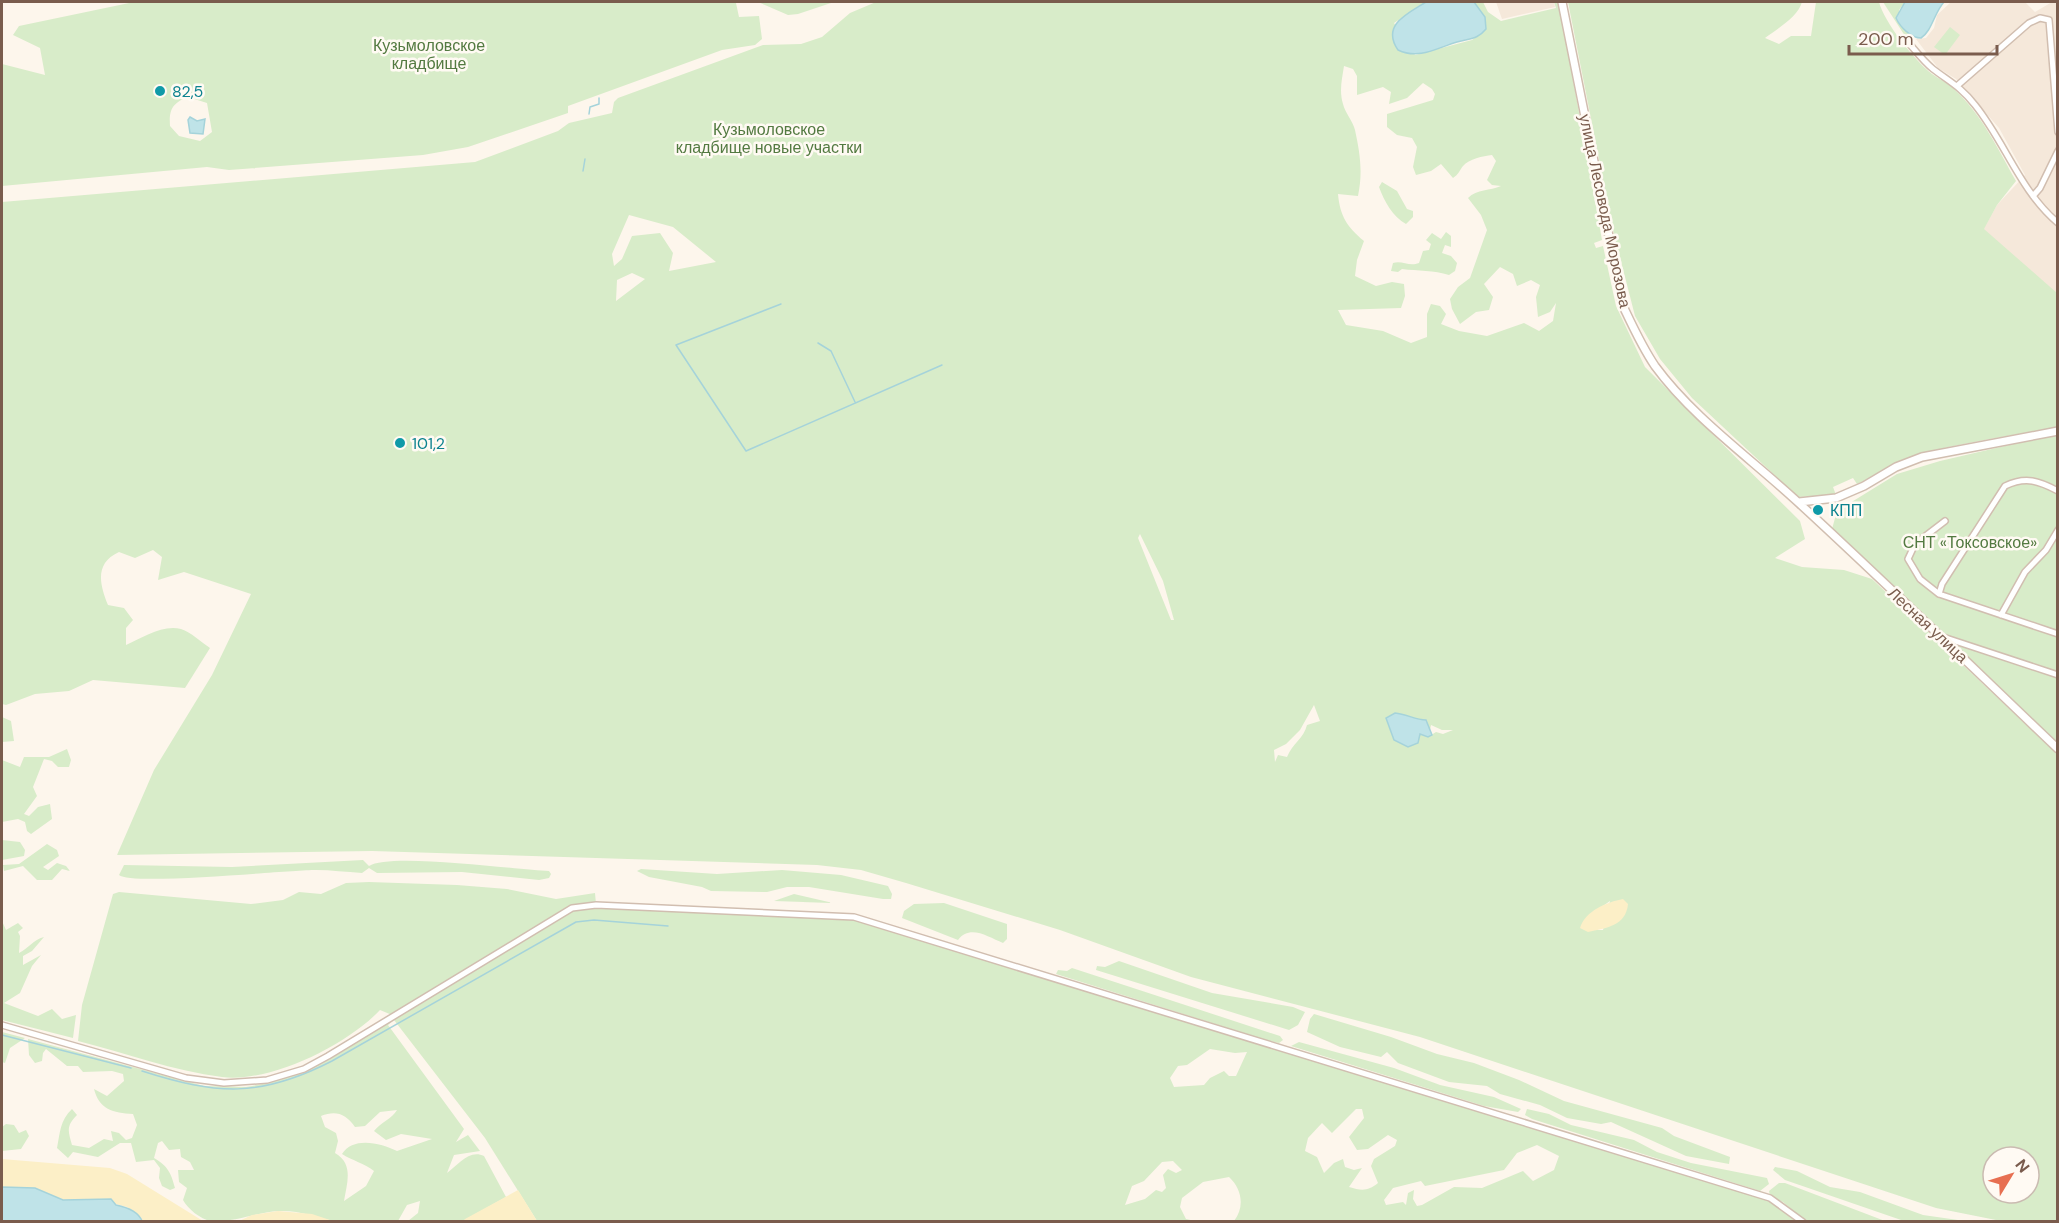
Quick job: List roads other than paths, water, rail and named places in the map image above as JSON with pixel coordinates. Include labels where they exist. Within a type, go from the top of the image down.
[{"type":"street","name":"улица Лесовода Морозова","points":[[1562,2],[1623,306],[1638,338],[1656,367],[1679,393],[1741,452],[1799,502]]},
{"type":"street","points":[[1958,84],[2029,23],[2040,18],[2058,20]]},
{"type":"street","points":[[2049,20],[2058,132]]},
{"type":"street","points":[[1907,41],[1932,68],[1958,84],[2000,141],[2033,196],[2058,223]]},
{"type":"street","points":[[2033,196],[2040,188],[2058,151]]},
{"type":"street","points":[[1799,502],[1836,498],[1864,486],[1896,467],[1922,457],[2058,431]]},
{"type":"street","points":[[1939,594],[1942,584],[2005,486],[2029,479],[2041,482],[2058,491]]},
{"type":"street","name":"Лесная улица","points":[[1799,502],[2058,749]]},
{"type":"street","points":[[1946,521],[1915,544],[1908,559],[1920,579],[1939,594],[2058,634]]},
{"type":"street","points":[[2001,615],[2025,572],[2046,550],[2058,530]]},
{"type":"street","points":[[1939,636],[2058,675]]},
{"type":"street","points":[[2,1025],[186,1078],[246,1083],[304,1069],[572,908],[596,905],[842,915],[1004,962],[1770,1198],[1803,1221]]},
{"type":"water","points":[[1426,2],[1474,2],[1485,17],[1486,29],[1476,37],[1428,52],[1413,54],[1398,50],[1394,41],[1394,27],[1404,16]]},
{"type":"water","points":[[1905,2],[1944,2],[1928,31],[1921,38],[1906,31],[1896,18]]},
{"type":"water","points":[[190,117],[197,121],[205,119],[203,134],[190,133],[188,120]]},
{"type":"water","points":[[1395,713],[1426,720],[1432,735],[1428,737],[1420,734],[1418,743],[1408,747],[1394,740],[1386,718]]},
{"type":"water","points":[[2,1187],[35,1188],[63,1200],[111,1199],[116,1205],[135,1212],[142,1221],[2,1221]]},
{"type":"waterway","points":[[589,114],[590,107],[599,104],[599,98]]},
{"type":"waterway","points":[[583,171],[585,159]]},
{"type":"waterway","points":[[781,304],[676,345],[746,451],[942,365]]},
{"type":"waterway","points":[[818,343],[831,351],[855,402]]},
{"type":"waterway","points":[[142,1071],[193,1085],[216,1088],[238,1089],[282,1082],[332,1061],[576,922],[594,920],[668,926]]},
{"type":"waterway","points":[[2,1035],[131,1068]]},
{"type":"place","name":"82,5","points":[[160,91]]},
{"type":"place","name":"101,2","points":[[400,443]]},
{"type":"place","name":"КПП","points":[[1818,510]]},
{"type":"park label","name":"Кузьмоловское кладбище","points":[[429,54]]},
{"type":"park label","name":"Кузьмоловское кладбище новые участки","points":[[769,138]]},
{"type":"park label","name":"СНТ «Токсовское»","points":[[1970,542]]}]
